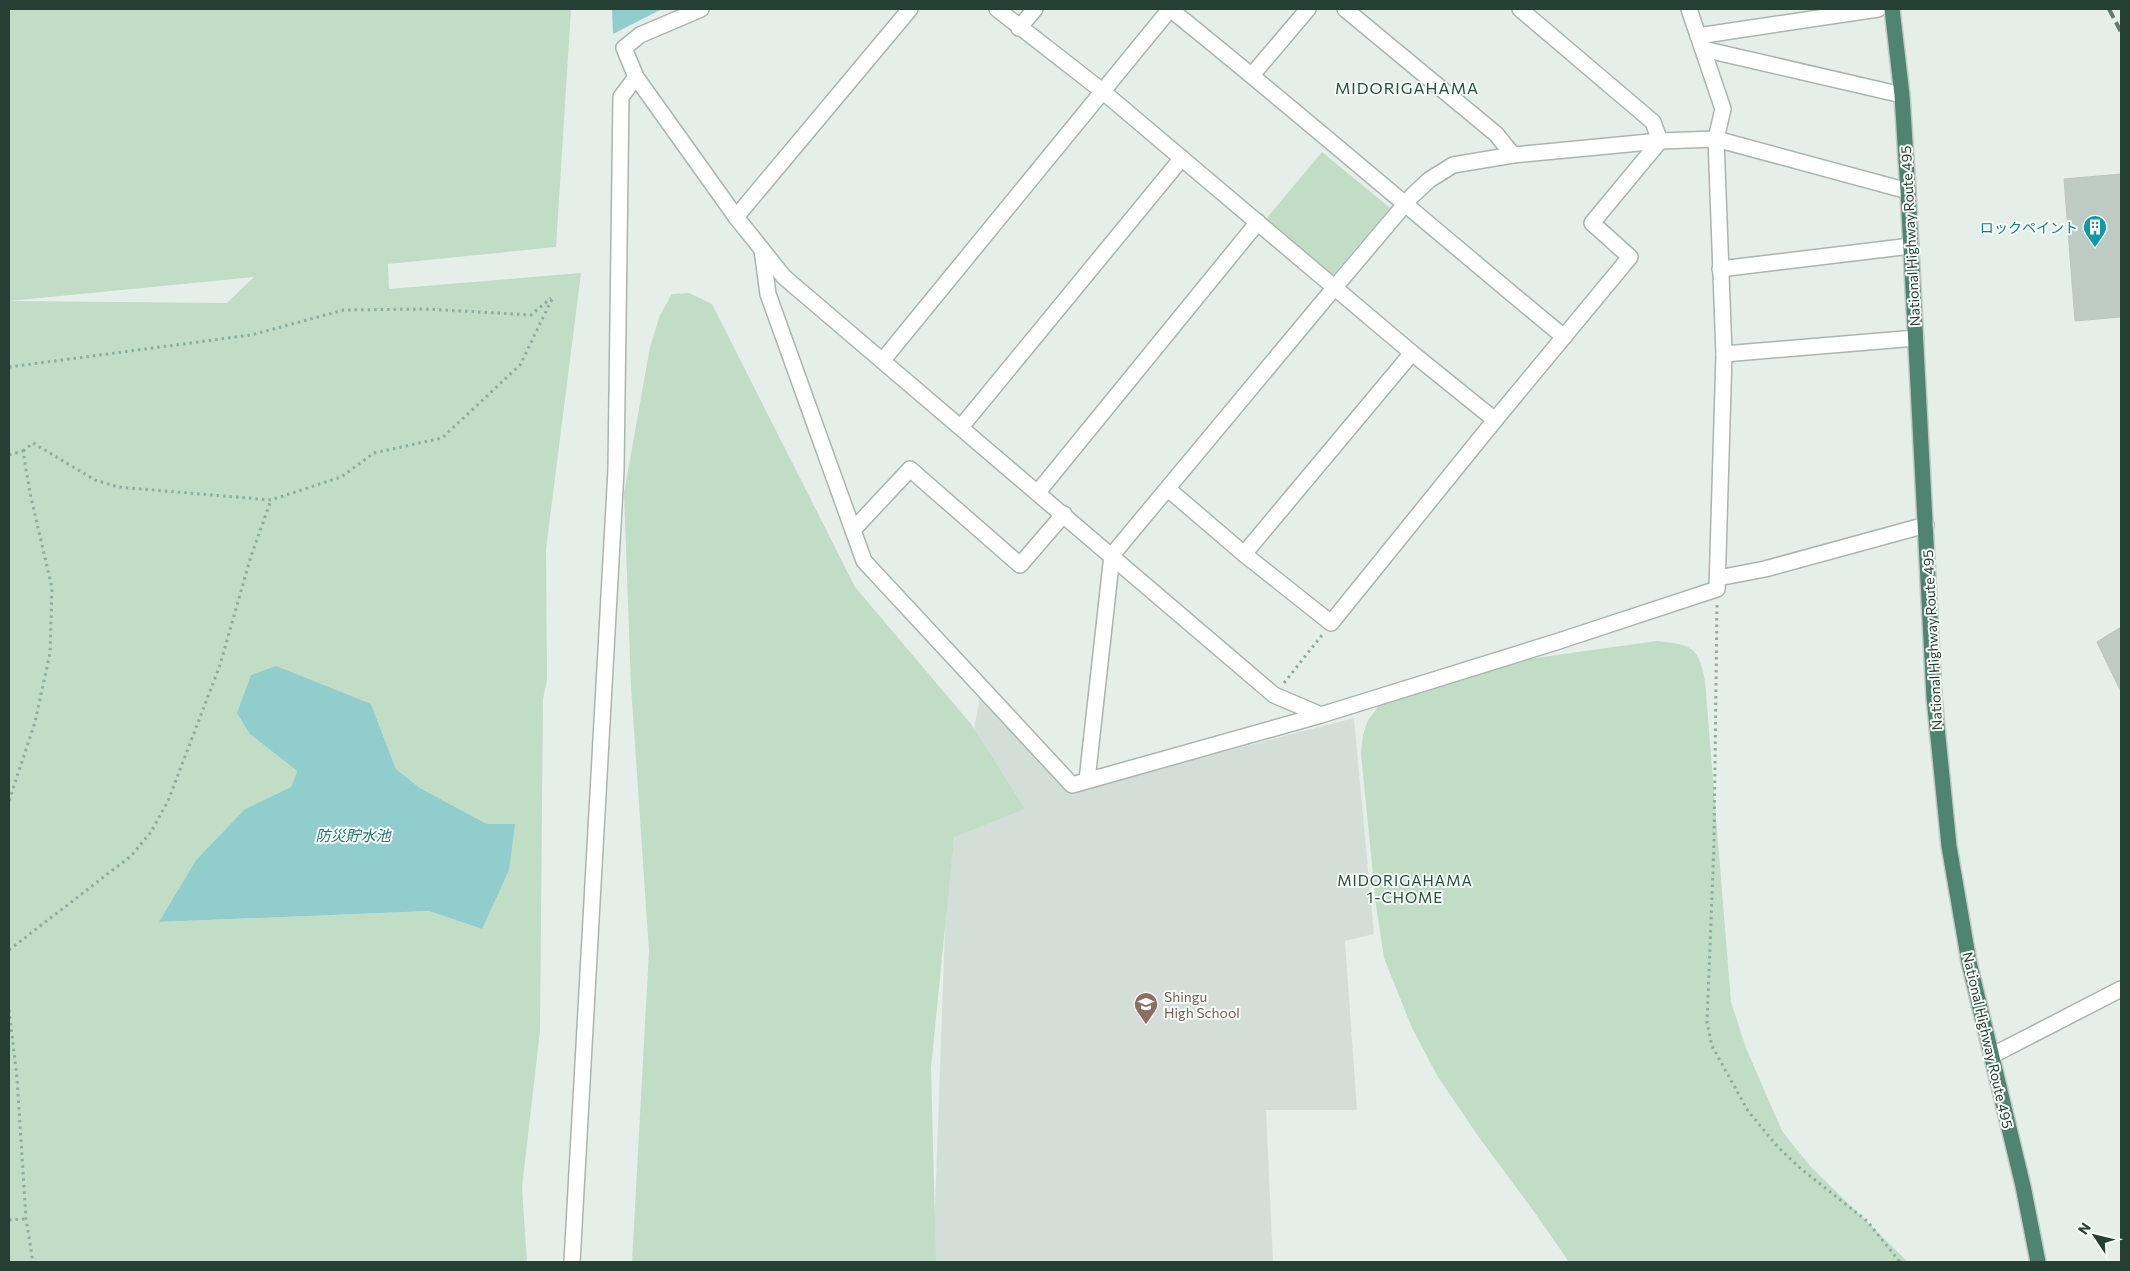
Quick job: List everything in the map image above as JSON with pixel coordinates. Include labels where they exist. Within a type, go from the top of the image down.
[{"type":"highway","name":"National Highway Route 495","points":[[1892,9],[1902,95],[1912,246],[1934,697],[1949,846],[1970,962],[2023,1186],[2038,1262]]},
{"type":"street","points":[[701,9],[640,35],[624,48],[636,77],[736,217],[784,277],[1274,695],[1321,715]]},
{"type":"street","points":[[736,217],[910,9]]},
{"type":"street","points":[[997,9],[1101,90],[1412,353],[1495,420]]},
{"type":"street","points":[[1019,28],[1035,9]]},
{"type":"street","points":[[883,360],[1101,90],[1170,9],[1252,75],[1404,205],[1564,337]]},
{"type":"street","points":[[1252,75],[1308,9]]},
{"type":"street","points":[[1345,9],[1496,134],[1513,155]]},
{"type":"street","points":[[1520,9],[1653,122],[1660,141]]},
{"type":"street","points":[[1689,9],[1723,109],[1716,140],[1724,354],[1718,583]]},
{"type":"street","points":[[1701,43],[1878,9]]},
{"type":"street","points":[[1701,43],[1902,95]]},
{"type":"street","points":[[572,1262],[616,470],[621,97],[636,77]]},
{"type":"street","points":[[1088,780],[1112,555],[1404,205],[1429,180],[1453,165],[1513,155],[1660,141],[1716,140],[1908,191]]},
{"type":"street","points":[[1168,489],[1244,554],[1331,624],[1495,420],[1630,257],[1592,223],[1660,141]]},
{"type":"street","points":[[961,427],[1182,158]]},
{"type":"street","points":[[1038,492],[1258,222]]},
{"type":"street","points":[[1720,269],[1912,246]]},
{"type":"street","points":[[762,249],[768,294],[864,561],[1072,785],[1321,715],[1556,642],[1718,583],[1926,525]]},
{"type":"street","points":[[1724,354],[1916,338]]},
{"type":"street","points":[[1244,554],[1412,353]]},
{"type":"street","points":[[853,530],[910,469],[1020,565],[1064,514]]},
{"type":"street","points":[[1991,1056],[2121,989]]},
{"type":"path","points":[[9,367],[251,335],[344,310],[426,309],[531,315],[552,296],[520,365],[442,438],[374,453],[341,477],[271,500],[118,487],[95,480],[33,443],[23,451],[9,455]]},
{"type":"path","points":[[9,801],[35,722],[50,653],[52,588],[30,493],[23,451]]},
{"type":"path","points":[[9,950],[131,856],[151,832],[168,801],[220,665],[250,556],[271,500]]},
{"type":"path","points":[[1718,583],[1714,844],[1708,1023],[1712,1046],[1748,1111],[1777,1146],[1800,1168],[1867,1221],[1900,1262]]},
{"type":"path","points":[[1274,695],[1331,624]]},
{"type":"path","points":[[9,1010],[17,1078],[26,1219],[33,1262]]},
{"type":"path","points":[[9,1220],[26,1219]]},
{"type":"shaded area","name":"Shingu High School","points":[[982,686],[1068,792],[1354,718],[1374,934],[1345,941],[1357,1110],[1266,1110],[1273,1262],[933,1262],[947,875]]},
{"type":"green space","points":[[9,9],[571,9],[556,247],[388,264],[389,289],[581,273],[546,549],[547,680],[543,699],[540,1031],[522,1187],[527,1262],[9,1262]],"holes":[[[254,277],[227,303],[9,301]],[[371,704],[396,769],[420,788],[487,824],[515,824],[482,929],[429,911],[160,922],[196,860],[245,809],[291,787],[297,771],[250,734]]]},
{"type":"green space","points":[[1322,152],[1390,208],[1333,275],[1266,219]]},
{"type":"green space","points":[[689,293],[712,304],[855,587],[971,724],[1025,809],[954,837],[931,1068],[936,1262],[632,1262],[649,951],[631,686],[624,493],[650,347],[660,315],[672,294]]},
{"type":"green space","points":[[1657,641],[1678,644],[1691,649],[1699,660],[1705,681],[1731,1002],[1746,1048],[1782,1131],[1811,1167],[1908,1262],[1569,1262],[1438,1077],[1412,1028],[1384,958],[1376,905],[1361,754],[1363,735],[1368,720],[1389,692],[1412,678],[1449,670]]},
{"type":"water","points":[[612,9],[662,9],[613,34]]},
{"type":"water","name":"防災貯水池","points":[[276,666],[371,704],[396,769],[420,788],[487,824],[515,824],[509,870],[482,929],[429,911],[159,922],[196,860],[245,809],[291,787],[297,771],[250,734],[237,713],[251,675]]},
{"type":"building","name":"ロックペイント","points":[[2121,174],[2121,317],[2075,321],[2064,179]]},
{"type":"building","points":[[2121,627],[2121,692],[2097,642]]},
{"type":"railway","points":[[2109,9],[2121,32]]},
{"type":"place","name":"ロックペイント","points":[[2095,248]]},
{"type":"place","name":"Shingu High School","points":[[1146,1025]]},
{"type":"district","name":"MIDORIGAHAMA","points":[[1407,87]]},
{"type":"district","name":"MIDORIGAHAMA 1-CHOME","points":[[1405,888]]}]
